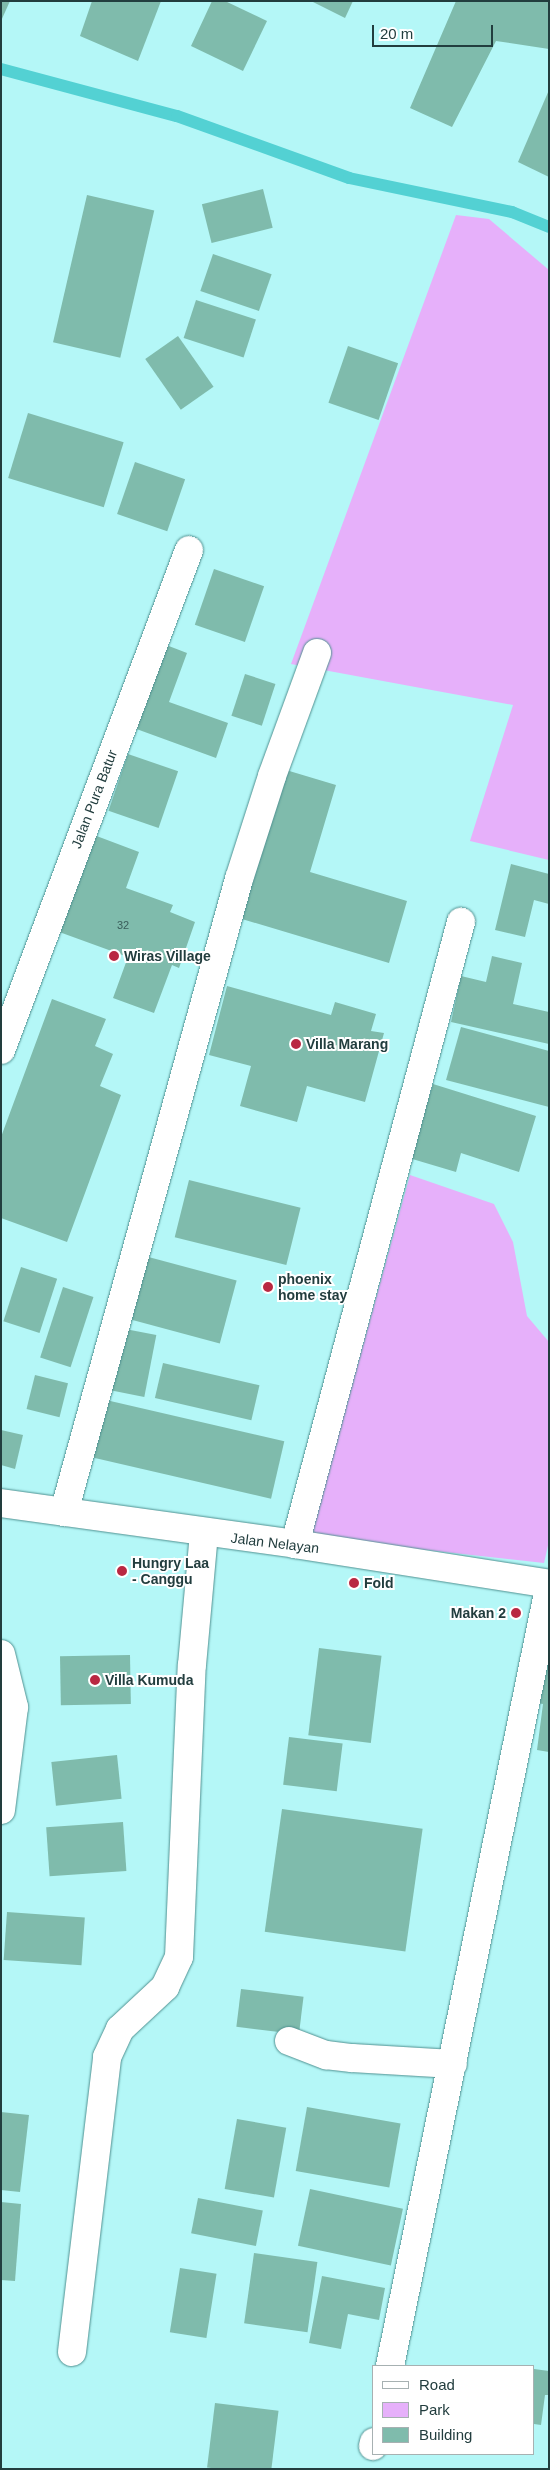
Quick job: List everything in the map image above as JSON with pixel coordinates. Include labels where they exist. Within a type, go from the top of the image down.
[{"type":"street","name":"Jalan Pura Batur","points":[[1,1050],[189,550]]},
{"type":"street","points":[[64,1512],[239,879],[272,776],[318,653]]},
{"type":"street","points":[[295,1544],[460,922]]},
{"type":"street","name":"Jalan Nelayan","points":[[1,1504],[204,1534],[295,1544],[549,1584]]},
{"type":"street","points":[[72,2352],[106,2057],[120,2029],[165,1988],[179,1957],[192,1665],[204,1534]]},
{"type":"street","points":[[390,2365],[549,1588]]},
{"type":"street","points":[[1,1654],[14,1706],[1,1810]]},
{"type":"street","points":[[288,2041],[326,2055],[453,2064]]},
{"type":"green space","points":[[456,215],[489,219],[549,270],[549,860],[470,841],[513,705],[291,664]]},
{"type":"green space","points":[[410,1175],[494,1204],[513,1242],[527,1316],[549,1342],[549,1541],[544,1563],[310,1537]]},
{"type":"building","points":[[1,1],[10,1],[1,21]]},
{"type":"building","points":[[92,1],[161,1],[138,61],[80,36]]},
{"type":"building","points":[[212,1],[225,1],[267,21],[243,71],[191,46]]},
{"type":"building","points":[[311,1],[353,1],[345,18]]},
{"type":"building","points":[[456,1],[549,1],[549,49],[496,41],[452,127],[410,108]]},
{"type":"building","points":[[549,90],[549,177],[518,162]]},
{"type":"building","points":[[263,189],[273,228],[212,243],[202,204]]},
{"type":"building","points":[[87,195],[154,211],[120,358],[53,342]]},
{"type":"building","points":[[213,254],[272,274],[259,311],[200,291]]},
{"type":"building","points":[[196,300],[256,319],[244,358],[184,338]]},
{"type":"building","points":[[178,336],[214,387],[181,410],[145,359]]},
{"type":"building","points":[[348,346],[398,363],[379,420],[328,403]]},
{"type":"building","points":[[28,413],[124,442],[104,507],[8,478]]},
{"type":"building","points":[[135,462],[185,479],[167,531],[117,514]]},
{"type":"building","points":[[214,569],[264,586],[245,642],[195,625]]},
{"type":"building","points":[[161,643],[187,653],[169,702],[228,723],[216,758],[131,727]]},
{"type":"building","points":[[245,674],[275,684],[262,726],[231,716]]},
{"type":"building","points":[[128,754],[178,771],[159,828],[108,811]]},
{"type":"building","points":[[276,767],[336,785],[310,872],[407,901],[389,963],[232,916]]},
{"type":"building","name":"Wiras Village","points":[[86,832],[139,852],[126,888],[173,905],[170,912],[195,922],[179,968],[172,965],[154,1013],[113,998],[128,957],[51,929]]},
{"type":"building","points":[[511,864],[549,874],[549,904],[534,900],[525,937],[495,930]]},
{"type":"building","points":[[492,956],[522,963],[513,1004],[549,1012],[549,1044],[451,1022],[461,976],[486,982]]},
{"type":"building","name":"Villa Marang","points":[[227,986],[331,1015],[335,1002],[376,1014],[371,1031],[384,1033],[365,1102],[307,1086],[297,1122],[240,1106],[251,1066],[209,1055]]},
{"type":"building","points":[[52,999],[106,1019],[95,1046],[113,1054],[100,1086],[121,1095],[67,1242],[1,1218],[1,1137]]},
{"type":"building","points":[[461,1027],[549,1051],[549,1107],[446,1080]]},
{"type":"building","points":[[433,1084],[536,1116],[519,1172],[461,1153],[456,1172],[409,1158]]},
{"type":"building","points":[[189,1180],[301,1208],[286,1265],[175,1237]]},
{"type":"building","points":[[141,1255],[237,1281],[220,1343],[124,1318]]},
{"type":"building","points":[[21,1267],[57,1279],[40,1333],[3,1321]]},
{"type":"building","points":[[63,1287],[93,1297],[71,1367],[40,1357]]},
{"type":"building","points":[[120,1328],[156,1335],[144,1397],[108,1390]]},
{"type":"building","points":[[163,1363],[259,1385],[251,1420],[155,1398]]},
{"type":"building","points":[[35,1375],[68,1383],[60,1417],[27,1409]]},
{"type":"building","points":[[106,1400],[284,1441],[271,1499],[93,1457]]},
{"type":"building","points":[[1,1430],[23,1435],[15,1469],[1,1465]]},
{"type":"building","points":[[319,1648],[382,1656],[371,1743],[308,1735]]},
{"type":"building","name":"Villa Kumuda","points":[[130,1655],[131,1704],[61,1705],[60,1656]]},
{"type":"building","points":[[537,1662],[549,1664],[549,1752],[537,1750],[543,1704],[531,1702]]},
{"type":"building","points":[[289,1737],[343,1744],[337,1791],[283,1785]]},
{"type":"building","points":[[117,1755],[122,1799],[56,1806],[51,1762]]},
{"type":"building","points":[[282,1809],[423,1829],[405,1952],[265,1932]]},
{"type":"building","points":[[123,1822],[126,1871],[50,1876],[46,1827]]},
{"type":"building","points":[[7,1912],[85,1917],[81,1965],[4,1960]]},
{"type":"building","points":[[241,1989],[304,1997],[299,2034],[236,2027]]},
{"type":"building","points":[[307,2107],[401,2123],[389,2188],[296,2171]]},
{"type":"building","points":[[1,2112],[29,2115],[20,2192],[1,2190]]},
{"type":"building","points":[[237,2119],[286,2128],[274,2198],[225,2189]]},
{"type":"building","points":[[310,2189],[403,2209],[391,2265],[298,2246]]},
{"type":"building","points":[[198,2198],[263,2211],[256,2246],[191,2233]]},
{"type":"building","points":[[1,2202],[21,2204],[15,2281],[1,2280]]},
{"type":"building","points":[[254,2253],[317,2262],[307,2332],[244,2323]]},
{"type":"building","points":[[180,2268],[217,2274],[206,2338],[170,2332]]},
{"type":"building","points":[[322,2276],[385,2288],[379,2320],[348,2314],[341,2349],[309,2343]]},
{"type":"building","points":[[535,2369],[549,2371],[549,2395],[545,2395],[541,2425],[535,2424]]},
{"type":"building","points":[[215,2403],[279,2411],[271,2469],[207,2468]]},
{"type":"waterway","points":[[1,69],[177,116],[349,178],[512,212],[549,227]]},
{"type":"place","name":"Wiras Village","points":[[114,956]]},
{"type":"place","name":"Villa Marang","points":[[296,1044]]},
{"type":"place","name":"phoenix home stay","points":[[268,1287]]},
{"type":"place","name":"Hungry Laa - Canggu","points":[[122,1571]]},
{"type":"place","name":"Fold","points":[[354,1583]]},
{"type":"place","name":"Makan 2","points":[[516,1613]]},
{"type":"place","name":"Villa Kumuda","points":[[95,1680]]}]
